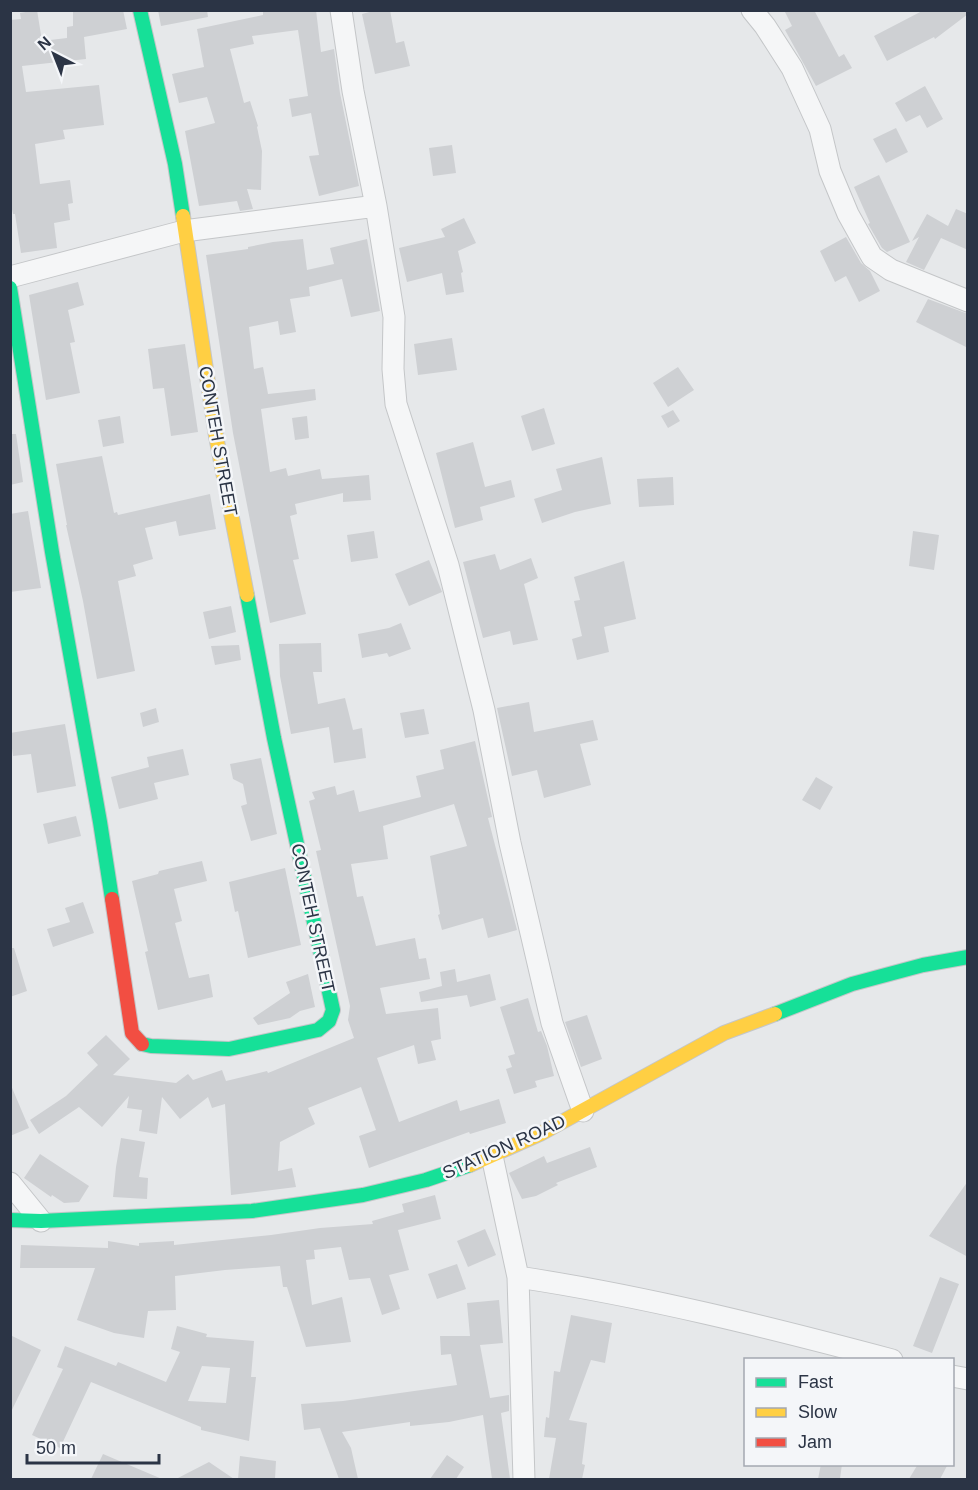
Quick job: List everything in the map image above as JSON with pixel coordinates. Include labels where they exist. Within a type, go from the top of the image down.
[{"type":"street","name":"CONTEH STREET","points":[[10,288],[52,552],[100,822],[132,1033],[140,1043],[151,1046],[229,1048],[318,1030],[329,1021],[333,1010],[269,715],[216,436],[175,164],[140,10]]},
{"type":"street","points":[[341,10],[353,91],[376,206],[394,317],[393,369],[396,404],[448,565],[484,710],[510,843],[552,1023],[583,1111]]},
{"type":"street","points":[[752,10],[792,68],[820,129],[830,171],[848,214],[872,257],[891,270],[968,301]]},
{"type":"street","points":[[10,277],[184,231],[376,206]]},
{"type":"street","name":"STATION ROAD","points":[[10,1220],[41,1221],[263,1209],[384,1190],[458,1171],[583,1111],[735,1029],[852,984],[923,965],[968,957]]},
{"type":"street","points":[[492,1156],[518,1277],[524,1479]]},
{"type":"street","points":[[10,1184],[41,1221]]},
{"type":"street","points":[[518,1277],[610,1292],[888,1358]]},
{"type":"building","points":[[37,10],[42,41],[67,38],[67,27],[73,26],[73,12],[123,10],[127,29],[84,37],[86,59],[22,66],[26,92],[99,85],[104,125],[63,130],[65,139],[35,144],[40,184],[70,180],[73,203],[68,204],[70,220],[54,223],[57,248],[21,253],[15,214],[13,214],[10,200],[10,20],[21,19],[20,13]]},
{"type":"building","points":[[158,10],[207,10],[208,17],[161,26]]},
{"type":"building","points":[[263,10],[316,10],[321,52],[334,49],[340,93],[359,186],[319,196],[309,156],[319,155],[311,113],[292,117],[289,99],[308,96],[298,30],[252,36],[254,44],[230,49],[244,103],[250,101],[258,126],[262,151],[261,190],[247,189],[253,209],[240,211],[237,201],[199,206],[185,131],[215,123],[207,97],[179,103],[172,74],[204,67],[197,29],[263,15]]},
{"type":"building","points":[[377,10],[390,10],[396,43],[404,41],[410,66],[375,74],[362,14]]},
{"type":"building","points":[[784,10],[814,10],[839,57],[844,54],[852,68],[816,86],[785,30],[792,26]]},
{"type":"building","points":[[924,10],[968,10],[968,14],[935,39],[934,37],[887,61],[874,36]]},
{"type":"building","points":[[925,86],[943,119],[927,128],[920,115],[906,122],[895,103]]},
{"type":"building","points":[[896,128],[908,152],[886,163],[873,139]]},
{"type":"building","points":[[452,145],[456,173],[433,176],[429,148]]},
{"type":"building","points":[[879,175],[910,242],[887,252],[882,248],[868,224],[870,223],[854,187]]},
{"type":"building","points":[[956,209],[968,214],[968,250],[941,238],[924,270],[906,262],[919,237],[912,241],[927,214],[948,226]]},
{"type":"building","points":[[464,218],[476,243],[458,251],[463,272],[461,273],[464,292],[446,295],[442,273],[407,282],[399,248],[445,237],[441,229]]},
{"type":"building","points":[[846,237],[861,263],[870,271],[880,291],[859,302],[846,276],[835,282],[820,251]]},
{"type":"building","points":[[303,239],[307,270],[334,264],[330,248],[367,239],[380,311],[351,317],[342,279],[309,287],[310,296],[290,299],[296,332],[280,335],[278,321],[249,327],[254,369],[263,367],[268,394],[315,389],[316,400],[261,409],[270,472],[286,468],[288,476],[320,469],[322,479],[369,475],[371,500],[343,502],[343,493],[295,504],[297,514],[290,516],[299,559],[293,560],[306,614],[270,623],[233,433],[206,255],[248,249],[248,247],[273,242]]},
{"type":"building","points":[[78,282],[84,305],[68,310],[75,342],[70,343],[80,393],[46,400],[29,295]]},
{"type":"building","points":[[928,299],[968,314],[968,348],[916,322]]},
{"type":"building","points":[[452,338],[457,370],[418,375],[414,344]]},
{"type":"building","points":[[185,344],[198,432],[171,436],[164,388],[153,389],[148,349]]},
{"type":"building","points":[[678,367],[694,390],[668,407],[653,383]]},
{"type":"building","points":[[544,408],[555,444],[532,451],[521,416]]},
{"type":"building","points":[[673,410],[680,421],[668,428],[661,416]]},
{"type":"building","points":[[120,416],[124,443],[103,447],[98,420]]},
{"type":"building","points":[[307,416],[309,438],[295,440],[292,418]]},
{"type":"building","points":[[10,434],[16,434],[23,482],[10,485]]},
{"type":"building","points":[[473,442],[485,487],[511,480],[515,497],[480,507],[483,520],[455,528],[436,453]]},
{"type":"building","points":[[102,456],[114,513],[117,512],[118,515],[210,494],[216,529],[179,536],[176,521],[145,528],[153,559],[133,565],[136,576],[118,581],[135,671],[97,679],[56,464]]},
{"type":"building","points":[[602,457],[611,504],[575,512],[542,523],[534,499],[562,490],[556,469]]},
{"type":"building","points":[[673,477],[674,505],[639,507],[637,479]]},
{"type":"building","points":[[28,511],[41,588],[10,592],[10,514]]},
{"type":"building","points":[[374,531],[378,558],[351,562],[347,535]]},
{"type":"building","points":[[913,531],[939,535],[934,570],[909,566]]},
{"type":"building","points":[[495,554],[500,570],[531,558],[538,578],[524,584],[538,640],[513,645],[510,631],[483,638],[463,562]]},
{"type":"building","points":[[429,560],[442,592],[409,606],[395,574]]},
{"type":"building","points":[[624,561],[636,619],[604,627],[609,652],[577,660],[572,639],[582,636],[574,601],[580,600],[574,577]]},
{"type":"building","points":[[231,606],[236,632],[209,639],[203,612]]},
{"type":"building","points":[[401,623],[411,649],[389,657],[387,653],[362,658],[358,634],[389,628]]},
{"type":"building","points":[[321,643],[322,672],[313,672],[318,704],[345,698],[353,730],[362,728],[366,758],[334,763],[329,727],[291,734],[280,676],[279,644]]},
{"type":"building","points":[[239,645],[241,660],[215,665],[211,646]]},
{"type":"building","points":[[529,702],[534,732],[593,720],[598,740],[580,744],[591,785],[544,798],[537,770],[512,776],[497,708]]},
{"type":"building","points":[[156,708],[159,722],[143,727],[140,713]]},
{"type":"building","points":[[424,709],[429,734],[405,738],[400,713]]},
{"type":"building","points":[[65,724],[76,786],[37,793],[31,754],[13,756],[10,733]]},
{"type":"building","points":[[475,741],[492,817],[488,818],[517,930],[488,938],[483,918],[442,930],[430,856],[467,846],[454,804],[383,826],[388,859],[351,864],[357,897],[363,896],[376,946],[415,938],[419,959],[426,958],[430,979],[380,988],[386,1014],[438,1008],[441,1039],[431,1041],[436,1060],[418,1064],[414,1045],[377,1058],[399,1122],[457,1100],[460,1111],[499,1099],[506,1123],[470,1134],[469,1132],[369,1168],[359,1136],[376,1130],[361,1087],[308,1108],[315,1124],[280,1142],[278,1171],[292,1168],[296,1187],[231,1195],[225,1104],[212,1108],[208,1097],[180,1119],[162,1097],[157,1134],[139,1131],[142,1110],[127,1108],[129,1096],[102,1127],[79,1107],[39,1134],[30,1120],[66,1096],[98,1065],[87,1053],[106,1035],[130,1059],[113,1075],[176,1083],[188,1074],[193,1080],[222,1070],[226,1081],[267,1071],[268,1073],[354,1038],[348,1020],[350,1006],[316,851],[321,850],[309,801],[315,799],[312,792],[335,786],[337,795],[354,790],[359,812],[421,797],[416,776],[444,769],[440,750]]},
{"type":"building","points":[[183,749],[189,775],[154,783],[158,799],[119,809],[111,777],[149,767],[147,757]]},
{"type":"building","points":[[261,758],[277,834],[251,841],[241,806],[247,804],[243,784],[233,779],[230,764]]},
{"type":"building","points":[[816,777],[833,787],[820,810],[802,800]]},
{"type":"building","points":[[76,816],[81,836],[48,844],[43,824]]},
{"type":"building","points":[[202,861],[207,881],[174,889],[182,921],[175,923],[189,978],[209,974],[213,997],[158,1010],[145,952],[148,951],[132,881],[158,874],[159,871]]},
{"type":"building","points":[[285,868],[301,945],[248,958],[229,882]]},
{"type":"building","points":[[83,902],[94,933],[53,947],[47,929],[70,922],[65,908]]},
{"type":"building","points":[[10,948],[14,948],[27,991],[10,997]]},
{"type":"building","points":[[455,969],[457,982],[490,974],[496,1000],[470,1007],[467,995],[421,1002],[419,992],[442,986],[440,972]]},
{"type":"building","points":[[308,974],[315,1007],[300,1011],[290,1018],[258,1025],[253,1018],[290,993],[286,982]]},
{"type":"building","points":[[528,998],[538,1032],[541,1031],[547,1046],[554,1076],[535,1081],[537,1087],[514,1094],[506,1069],[512,1067],[508,1056],[515,1054],[500,1007]]},
{"type":"building","points":[[587,1015],[602,1059],[581,1067],[565,1022]]},
{"type":"building","points":[[10,1083],[29,1128],[10,1136]]},
{"type":"building","points":[[121,1138],[145,1142],[139,1177],[148,1178],[147,1199],[113,1197]]},
{"type":"building","points":[[590,1147],[597,1167],[556,1183],[558,1185],[536,1196],[522,1199],[509,1173],[544,1156],[547,1163]]},
{"type":"building","points":[[40,1154],[89,1186],[79,1202],[64,1203],[52,1195],[51,1197],[24,1178]]},
{"type":"building","points":[[968,1181],[968,1257],[929,1236]]},
{"type":"building","points":[[435,1195],[441,1219],[398,1230],[409,1270],[389,1275],[400,1309],[382,1315],[370,1278],[349,1280],[341,1247],[314,1250],[315,1259],[306,1260],[312,1305],[342,1297],[351,1342],[306,1347],[287,1287],[283,1287],[280,1266],[175,1276],[176,1310],[148,1311],[144,1338],[114,1333],[77,1320],[95,1268],[20,1268],[21,1245],[108,1248],[108,1241],[139,1246],[139,1243],[174,1241],[174,1245],[373,1224],[372,1221],[404,1212],[402,1204]]},
{"type":"building","points":[[485,1229],[496,1255],[468,1267],[457,1241]]},
{"type":"building","points":[[457,1264],[466,1289],[437,1299],[428,1274]]},
{"type":"building","points":[[940,1277],[959,1284],[932,1353],[913,1346]]},
{"type":"building","points":[[499,1300],[503,1343],[480,1345],[490,1398],[509,1395],[509,1411],[501,1413],[510,1479],[492,1479],[483,1415],[449,1422],[410,1426],[410,1422],[342,1432],[351,1448],[358,1479],[339,1479],[320,1428],[304,1430],[301,1404],[343,1401],[457,1385],[451,1354],[441,1355],[440,1336],[470,1336],[467,1303]]},
{"type":"building","points":[[571,1315],[612,1323],[605,1363],[591,1360],[569,1420],[587,1423],[582,1479],[549,1479],[556,1438],[544,1437],[546,1417],[549,1418],[554,1371],[560,1372]]},
{"type":"building","points":[[177,1326],[207,1334],[206,1337],[254,1341],[251,1377],[256,1377],[249,1441],[201,1430],[201,1427],[91,1382],[60,1448],[32,1435],[63,1369],[57,1367],[65,1346],[116,1366],[118,1362],[166,1382],[180,1352],[171,1349]],"holes":[[[202,1366],[230,1368],[226,1403],[188,1401]]]},
{"type":"building","points":[[10,1335],[41,1350],[10,1414]]},
{"type":"building","points":[[103,1454],[162,1479],[91,1479]]},
{"type":"building","points":[[447,1455],[464,1467],[456,1479],[430,1479]]},
{"type":"building","points":[[240,1456],[276,1461],[275,1479],[238,1479]]},
{"type":"building","points":[[209,1462],[234,1479],[176,1479]]},
{"type":"building","points":[[821,1466],[842,1466],[840,1479],[818,1479]]},
{"type":"building","points":[[917,1466],[947,1466],[940,1479],[909,1479]]},
{"type":"traffic: fast","points":[[140,10],[175,164],[183,216]]},
{"type":"traffic: fast","points":[[10,288],[52,552],[112,899]]},
{"type":"traffic: fast","points":[[142,1044],[229,1049],[318,1030],[329,1021],[333,1010],[274,738],[247,595]]},
{"type":"traffic: fast","points":[[775,1014],[852,984],[923,965],[968,957]]},
{"type":"traffic: fast","points":[[10,1220],[41,1221],[252,1211],[363,1195],[426,1180],[470,1165]]},
{"type":"traffic: slow","points":[[183,216],[216,436],[247,595]]},
{"type":"traffic: slow","points":[[470,1165],[540,1134],[724,1033],[775,1014]]},
{"type":"traffic: jam","points":[[112,899],[132,1033],[142,1044]]}]
